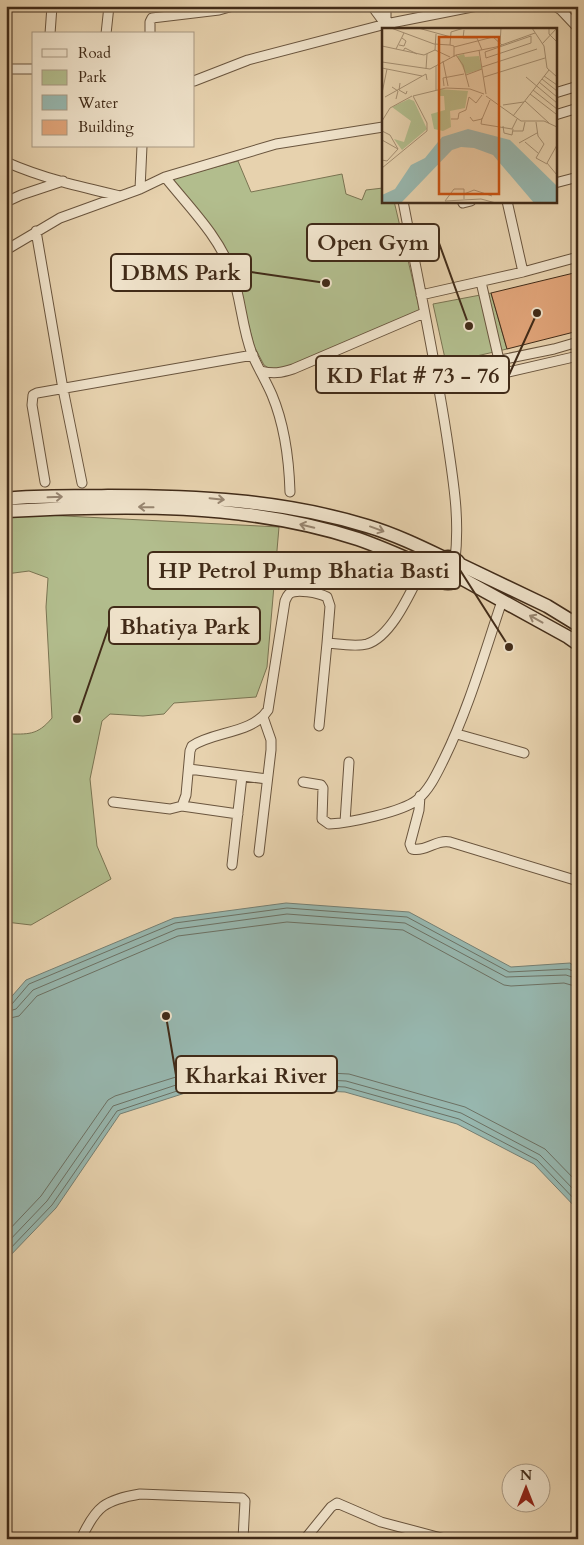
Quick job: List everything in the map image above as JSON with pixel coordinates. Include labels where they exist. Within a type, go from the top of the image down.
[{"type":"main road","points":[[6,499],[64,496],[204,497],[305,510],[368,526],[403,538],[548,606],[578,626]]},
{"type":"main road","points":[[6,512],[145,506],[190,508],[287,521],[356,538],[430,568],[440,580],[450,583],[459,577],[461,573],[453,561]]},
{"type":"main road","points":[[430,568],[439,561],[453,561]]},
{"type":"main road","points":[[459,577],[578,644]]},
{"type":"street","points":[[50,32],[52,6]]},
{"type":"street","points":[[106,32],[109,6]]},
{"type":"street","points":[[150,32],[152,18],[219,10],[233,6]]},
{"type":"street","points":[[372,6],[388,27]]},
{"type":"street","points":[[386,6],[388,27]]},
{"type":"street","points":[[388,27],[477,6]]},
{"type":"street","points":[[555,6],[578,28]]},
{"type":"street","points":[[195,80],[248,60],[382,28]]},
{"type":"street","points":[[6,69],[32,69]]},
{"type":"street","points":[[556,93],[578,86]]},
{"type":"street","points":[[556,114],[578,108]]},
{"type":"street","points":[[6,250],[60,218],[140,189],[165,177],[276,144],[382,127]]},
{"type":"street","points":[[140,189],[142,148]]},
{"type":"street","points":[[6,162],[25,170],[120,196]]},
{"type":"street","points":[[165,177],[217,241],[232,274],[252,356],[273,397],[281,423],[287,447],[290,492]]},
{"type":"street","points":[[556,183],[578,177]]},
{"type":"street","points":[[6,202],[63,181]]},
{"type":"street","points":[[403,202],[439,388],[457,511],[458,537],[453,561]]},
{"type":"street","points":[[507,202],[523,272]]},
{"type":"street","points":[[36,231],[82,483]]},
{"type":"street","points":[[421,295],[523,272],[578,257]]},
{"type":"street","points":[[481,282],[499,360]]},
{"type":"street","points":[[261,371],[271,374],[287,371],[424,313]]},
{"type":"street","points":[[457,369],[554,349],[578,342]]},
{"type":"street","points":[[45,482],[32,400],[33,395],[252,356]]},
{"type":"street","points":[[439,388],[578,356]]},
{"type":"street","points":[[327,643],[366,644],[376,640],[395,618],[430,568]]},
{"type":"street","points":[[182,806],[186,796],[192,746],[244,727],[263,717],[268,710],[285,602],[287,595],[291,592],[310,592],[327,597],[330,606],[318,726]]},
{"type":"street","points":[[302,782],[321,784],[323,793],[322,819],[325,823],[329,824],[345,822],[405,806],[420,796],[437,774],[457,734],[502,600]]},
{"type":"street","points":[[259,852],[271,740],[263,717]]},
{"type":"street","points":[[457,734],[524,753]]},
{"type":"street","points":[[345,822],[349,762]]},
{"type":"street","points":[[188,770],[267,779]]},
{"type":"street","points":[[232,865],[242,776]]},
{"type":"street","points":[[420,796],[419,810],[410,844],[412,849],[423,850],[440,841],[450,842],[578,881]]},
{"type":"street","points":[[113,802],[170,809],[182,806],[238,814]]},
{"type":"street","points":[[81,1539],[98,1510],[108,1502],[124,1496],[140,1494],[242,1498],[244,1501],[243,1539]]},
{"type":"street","points":[[305,1539],[331,1506],[337,1504],[381,1522],[445,1539]]},
{"type":"green space","points":[[238,161],[251,192],[342,174],[346,194],[362,200],[366,190],[382,188],[382,202],[394,202],[420,311],[276,373],[264,365],[254,346],[231,256],[171,179]]},
{"type":"green space","points":[[491,293],[507,349],[446,363],[433,304]]},
{"type":"green space","points":[[6,513],[279,527],[267,667],[256,697],[174,703],[164,714],[143,716],[110,714],[102,721],[90,779],[97,846],[111,879],[31,925],[6,922],[6,734],[32,733],[42,728],[52,718],[46,607],[48,578],[29,571],[6,574]]},
{"type":"water","points":[[286,903],[409,912],[511,967],[570,963],[578,969],[578,1210],[534,1164],[457,1124],[345,1092],[210,1085],[120,1114],[56,1208],[6,1260],[6,1003],[26,980],[174,918]]},
{"type":"building","points":[[578,272],[578,331],[507,349],[491,293]]},
{"type":"place","name":"DBMS Park","points":[[326,283]]},
{"type":"place","name":"KD Flat # 73 - 76","points":[[537,313]]},
{"type":"place","name":"Open Gym","points":[[469,326]]},
{"type":"place","name":"HP Petrol Pump Bhatia Basti","points":[[509,647]]},
{"type":"place","name":"Bhatiya Park","points":[[77,719]]},
{"type":"place","name":"Kharkai River","points":[[166,1016]]}]
